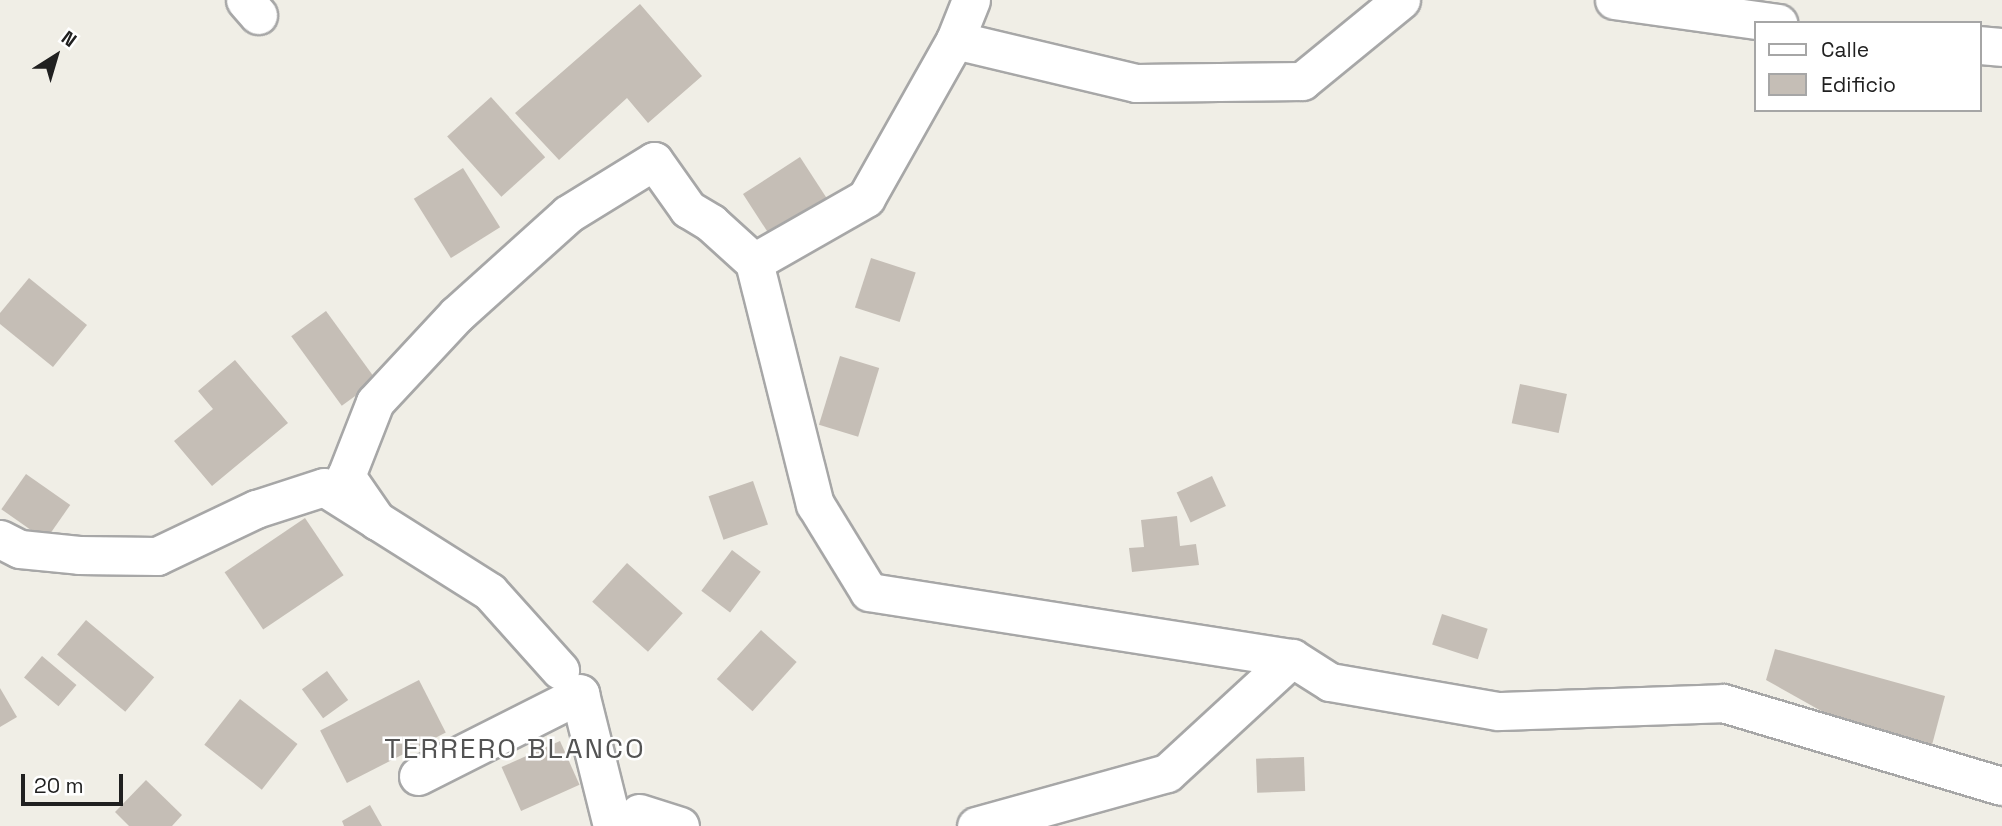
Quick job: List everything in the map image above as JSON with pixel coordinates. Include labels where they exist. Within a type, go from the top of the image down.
[{"type":"street","points":[[754,262],[866,198],[956,40],[971,0]]},
{"type":"street","points":[[956,40],[1136,83],[1302,81],[1401,0]]},
{"type":"street","points":[[1614,0],[1765,21]]},
{"type":"street","points":[[1981,45],[2002,47]]},
{"type":"street","points":[[377,521],[346,476],[375,402],[457,314],[568,214],[653,161],[688,209],[711,223],[754,262],[816,504],[869,592],[1292,658],[1330,682],[1498,711],[1723,703],[2002,786]]},
{"type":"street","points":[[0,539],[20,549],[79,555],[157,556],[256,509],[324,487],[490,592],[570,682],[626,819],[680,826]]},
{"type":"street","points":[[976,826],[1167,773],[1292,658]]},
{"type":"street","points":[[418,776],[570,682]]},
{"type":"building","points":[[640,4],[702,76],[648,123],[627,98],[559,160],[515,113]]},
{"type":"building","points":[[491,97],[545,157],[501,197],[447,136]]},
{"type":"building","points":[[800,157],[832,206],[775,244],[743,194]]},
{"type":"building","points":[[463,168],[500,227],[451,258],[414,199]]},
{"type":"building","points":[[871,258],[916,273],[900,322],[855,307]]},
{"type":"building","points":[[29,278],[87,325],[53,367],[0,324],[0,313]]},
{"type":"building","points":[[326,311],[377,381],[342,406],[291,336]]},
{"type":"building","points":[[840,356],[879,368],[858,437],[819,425]]},
{"type":"building","points":[[235,360],[288,423],[212,486],[174,441],[213,409],[198,391]]},
{"type":"building","points":[[1520,384],[1567,394],[1559,433],[1512,423]]},
{"type":"building","points":[[26,474],[70,505],[46,540],[1,509]]},
{"type":"building","points":[[1212,476],[1226,506],[1191,522],[1177,492]]},
{"type":"building","points":[[753,481],[768,524],[724,540],[709,496]]},
{"type":"building","points":[[1177,516],[1180,546],[1196,544],[1199,565],[1132,572],[1129,548],[1144,547],[1141,520]]},
{"type":"building","points":[[305,518],[344,575],[263,629],[225,572]]},
{"type":"building","points":[[732,550],[761,572],[730,612],[701,591]]},
{"type":"building","points":[[627,563],[683,613],[648,652],[592,602]]},
{"type":"building","points":[[1442,614],[1488,629],[1478,659],[1432,644]]},
{"type":"building","points":[[86,620],[154,677],[125,712],[57,654]]},
{"type":"building","points":[[761,630],[797,662],[753,711],[717,679]]},
{"type":"building","points":[[1775,649],[1945,696],[1932,745],[1832,717],[1766,680]]},
{"type":"building","points":[[42,656],[76,685],[58,706],[24,677]]},
{"type":"building","points":[[327,671],[348,700],[323,718],[302,689]]},
{"type":"building","points":[[419,680],[446,733],[347,783],[320,730]]},
{"type":"building","points":[[0,688],[17,717],[0,727]]},
{"type":"building","points":[[240,699],[298,744],[262,790],[204,745]]},
{"type":"building","points":[[560,741],[580,785],[521,811],[502,767]]},
{"type":"building","points":[[1304,757],[1305,791],[1257,793],[1256,759]]},
{"type":"building","points":[[146,780],[182,815],[172,826],[129,826],[115,812]]},
{"type":"building","points":[[370,805],[382,826],[344,826],[342,821]]},
{"type":"district","name":"TERRERO BLANCO","points":[[515,748]]}]
